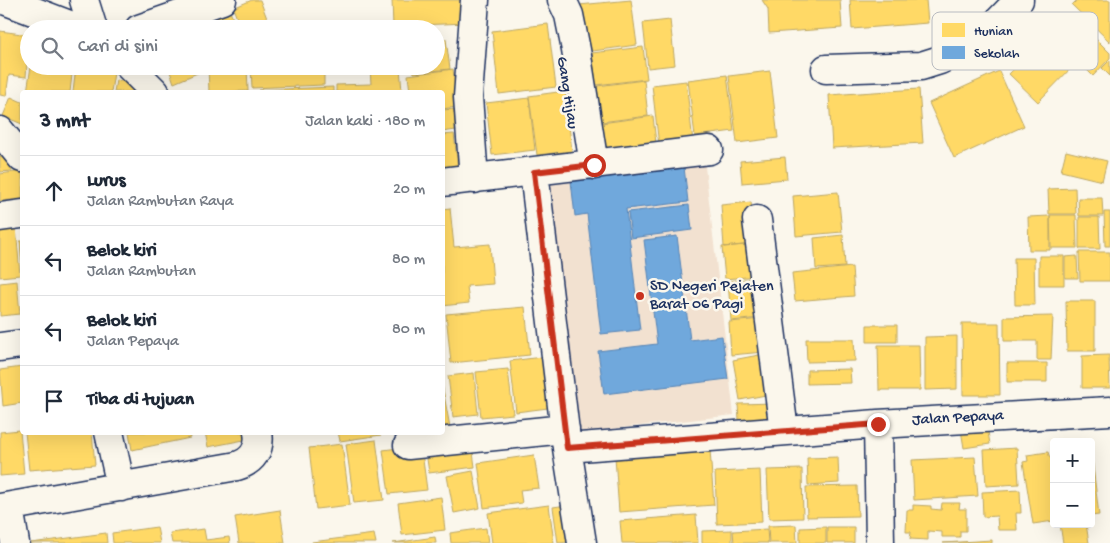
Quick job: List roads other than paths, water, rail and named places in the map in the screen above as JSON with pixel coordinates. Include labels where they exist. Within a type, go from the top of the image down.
[{"type":"street","points":[[4,0],[56,20]]},
{"type":"street","points":[[84,0],[90,20]]},
{"type":"street","points":[[165,20],[222,0]]},
{"type":"street","points":[[474,179],[468,97],[475,0]]},
{"type":"street","points":[[1007,12],[1019,0]]},
{"type":"street","points":[[559,9],[569,15],[576,50],[586,166]]},
{"type":"street","points":[[826,69],[921,66],[932,63]]},
{"type":"street","points":[[138,75],[153,90]]},
{"type":"street","points":[[0,132],[20,156]]},
{"type":"street","points":[[445,182],[708,150]]},
{"type":"street","points":[[534,172],[566,438],[582,543]]},
{"type":"street","points":[[0,217],[20,214]]},
{"type":"street","points":[[757,220],[784,431]]},
{"type":"street","points":[[0,347],[20,344]]},
{"type":"street","name":"Jalan Pepaya","points":[[408,445],[784,431],[1110,411]]},
{"type":"street","points":[[878,424],[880,543]]},
{"type":"street","points":[[109,435],[121,487]]},
{"type":"street","points":[[15,543],[4,507],[244,464],[256,452],[258,435]]},
{"type":"place","name":"SD Negeri Pejaten Barat 06 Pagi","points":[[640,296]]}]
